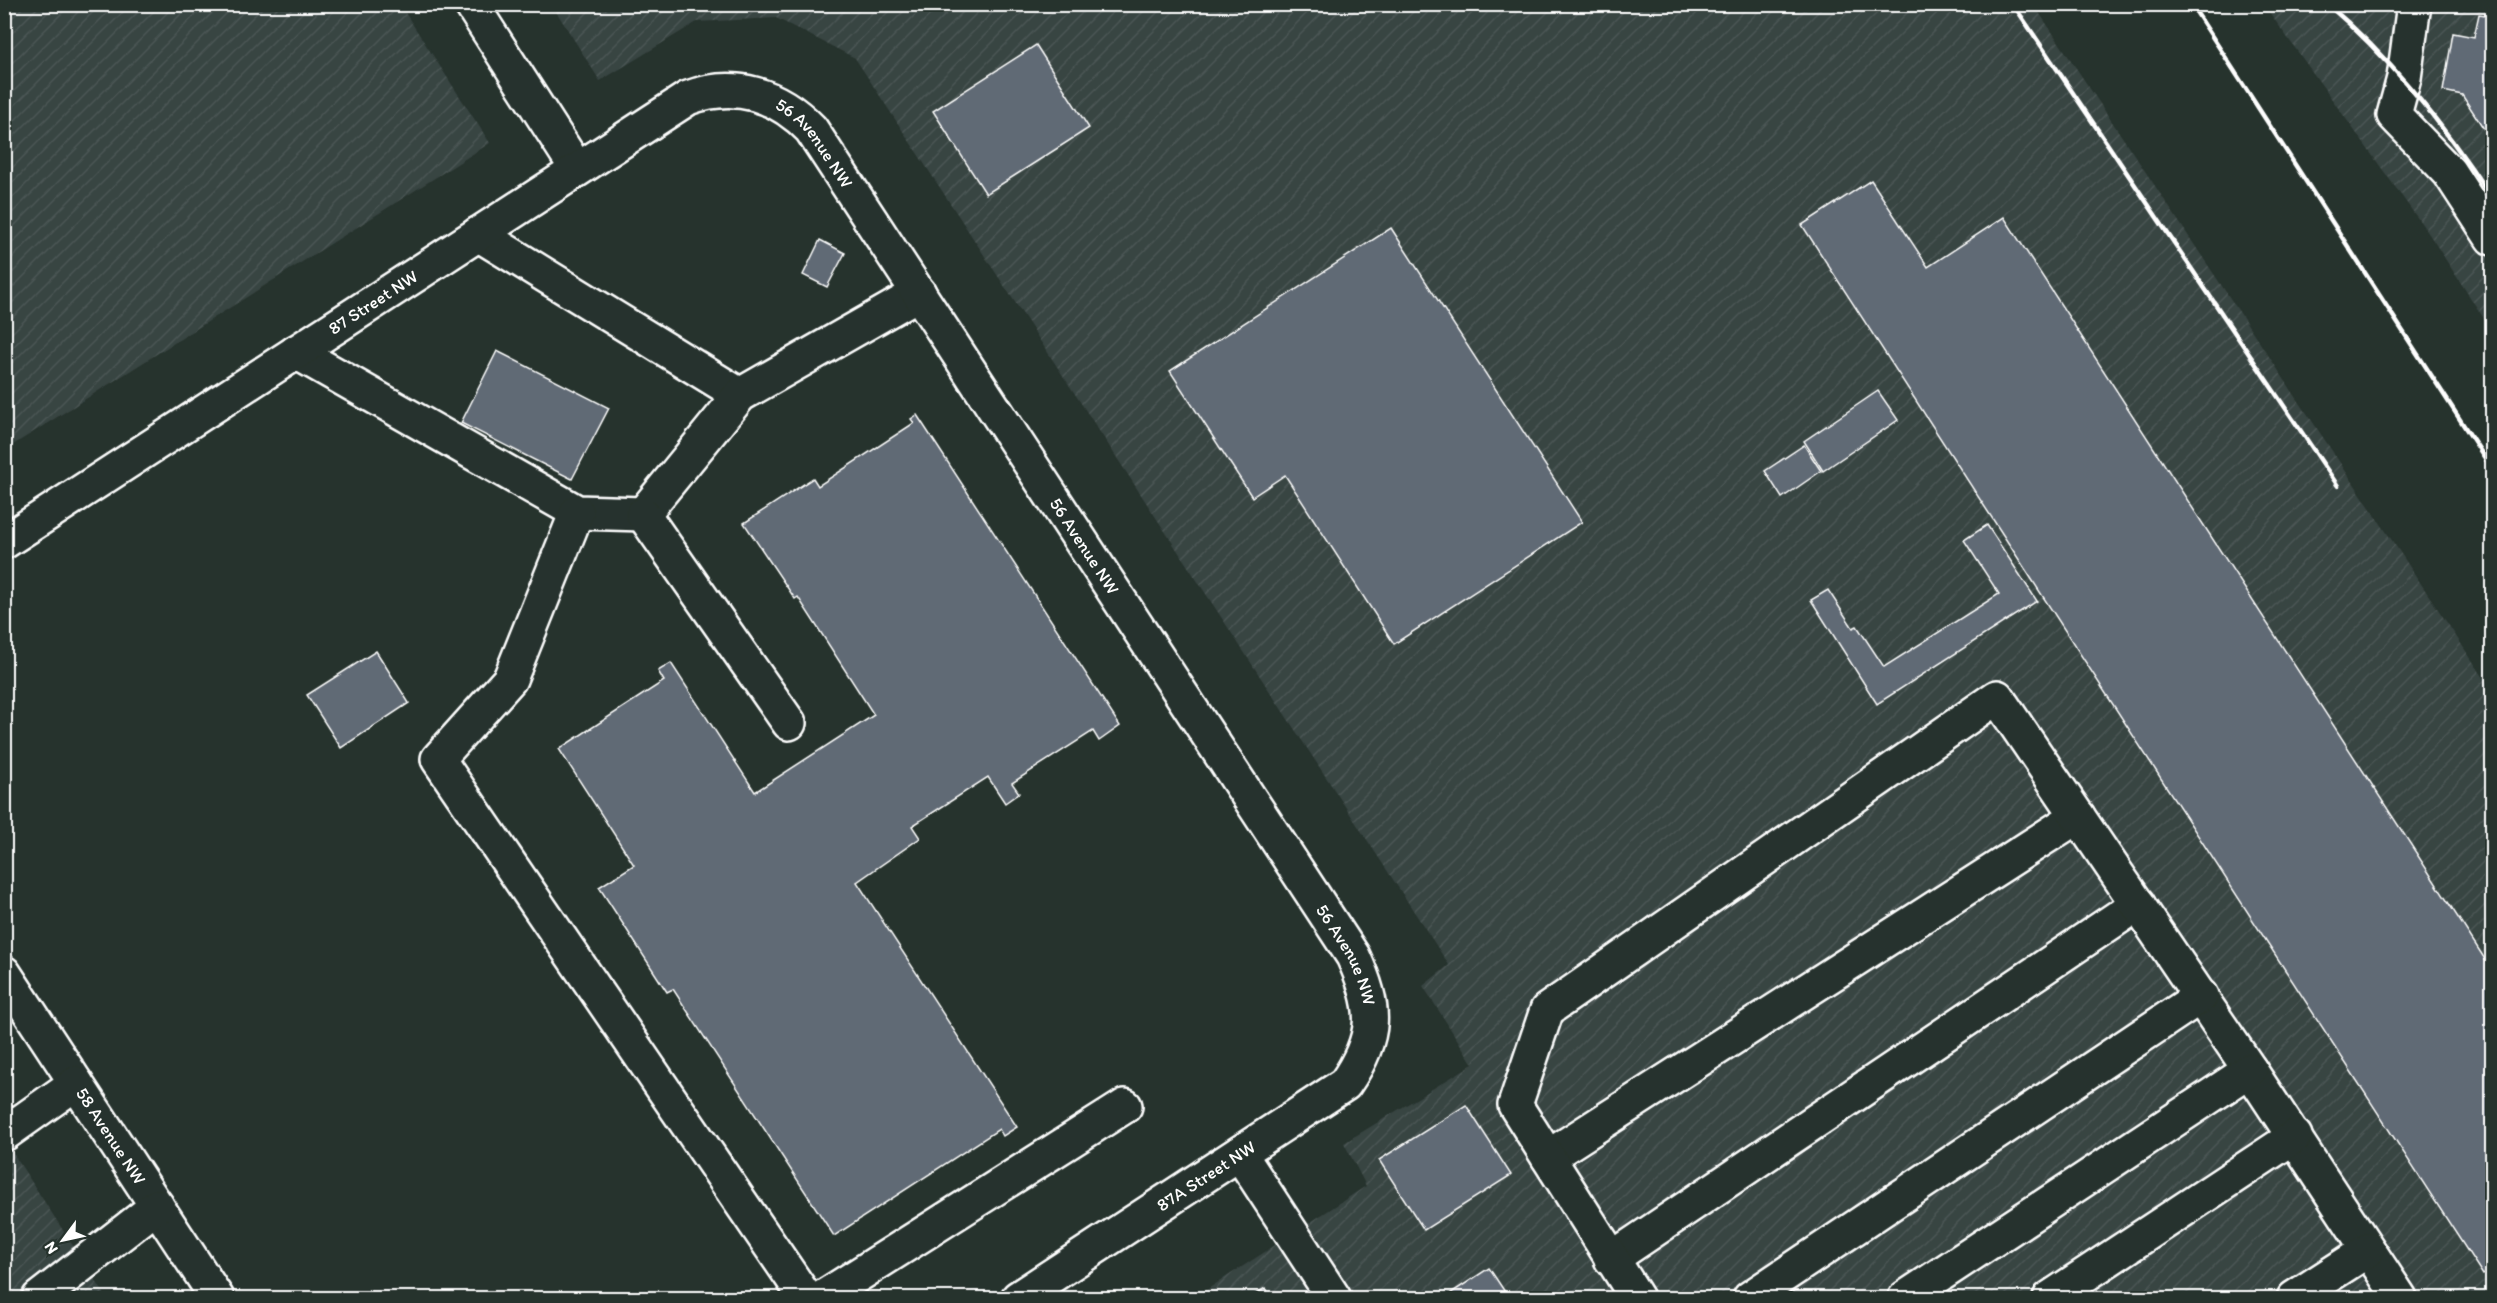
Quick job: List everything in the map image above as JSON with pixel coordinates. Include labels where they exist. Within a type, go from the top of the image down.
[{"type":"street","points":[[471,4],[578,169]]},
{"type":"street","points":[[2414,4],[2404,78],[2394,115],[2449,172],[2493,238]]},
{"type":"street","name":"87 Street NW","points":[[4,542],[688,98],[706,92],[729,89],[749,93]]},
{"type":"street","name":"56 Avenue NW","points":[[749,93],[772,100],[794,112],[811,129],[1353,956],[1365,983],[1369,999],[1370,1033]]},
{"type":"street","points":[[478,234],[740,395]]},
{"type":"street","points":[[643,514],[740,395],[919,293]]},
{"type":"street","points":[[296,352],[577,512],[643,514]]},
{"type":"street","points":[[577,512],[510,680],[438,759],[806,1299]]},
{"type":"street","points":[[643,514],[789,723]]},
{"type":"street","points":[[1637,1299],[1515,1105],[1547,1010],[1997,697],[2295,1136],[2400,1299]]},
{"type":"street","points":[[1548,1157],[2078,816]]},
{"type":"street","points":[[1611,1259],[2138,904]]},
{"type":"street","name":"58 Avenue NW","points":[[4,973],[217,1299]]},
{"type":"street","points":[[1750,1299],[2201,996]]},
{"type":"street","name":"87A Street NW","points":[[1018,1299],[1345,1084],[1363,1058],[1370,1033]]},
{"type":"street","points":[[1905,1299],[2250,1070]]},
{"type":"street","points":[[4,1134],[76,1083]]},
{"type":"street","points":[[822,1299],[1125,1106]]},
{"type":"street","points":[[2050,1299],[2295,1136]]},
{"type":"street","points":[[1240,1154],[1334,1299]]},
{"type":"street","points":[[39,1299],[157,1206]]},
{"type":"street","points":[[2294,1299],[2368,1250]]},
{"type":"shaded area","points":[[5,4],[400,5],[490,143],[5,450]]},
{"type":"shaded area","points":[[552,5],[2034,5],[2492,690],[2492,1298],[1194,1298],[1366,1186],[1344,1143],[1473,1064],[1423,986],[1449,965],[855,58],[776,18],[697,22],[600,81]]},
{"type":"shaded area","points":[[2264,5],[2492,5],[2492,331],[2429,234]]},
{"type":"shaded area","points":[[5,1141],[107,1298],[5,1298]]},
{"type":"building","points":[[2479,14],[2492,16],[2492,150],[2484,138],[2488,135],[2462,95],[2443,91],[2453,33],[2474,37]]},
{"type":"building","points":[[1036,45],[1089,128],[986,194],[933,111]]},
{"type":"building","points":[[1871,180],[1928,267],[2004,217],[2492,970],[2492,1269],[2483,1275],[1802,225]]},
{"type":"building","points":[[1391,228],[1582,522],[1394,644],[1285,475],[1252,497],[1170,371]]},
{"type":"building","points":[[820,240],[845,253],[827,287],[803,275]]},
{"type":"building","points":[[497,351],[609,408],[572,479],[461,423]]},
{"type":"building","points":[[1878,391],[1898,420],[1823,471],[1804,441]]},
{"type":"building","points":[[917,415],[1120,726],[1099,741],[1093,731],[1012,783],[1019,793],[1005,803],[988,777],[912,826],[920,838],[857,882],[1017,1127],[1003,1136],[999,1129],[834,1236],[673,989],[667,992],[599,887],[634,865],[559,749],[664,681],[658,671],[671,663],[755,792],[874,715],[798,597],[795,599],[744,523],[813,478],[818,486],[914,423],[911,419]]},
{"type":"building","points":[[1804,445],[1821,471],[1782,498],[1765,471]]},
{"type":"building","points":[[1987,525],[2037,601],[1877,704],[1811,600],[1828,590],[1853,628],[1857,626],[1884,667],[1999,594],[1964,540]]},
{"type":"building","points":[[376,651],[409,703],[341,748],[307,695]]},
{"type":"building","points":[[1466,1105],[1511,1175],[1424,1230],[1379,1160]]},
{"type":"building","points":[[1489,1268],[1509,1298],[1450,1298],[1448,1295]]},
{"type":"building","points":[[1265,1288],[1271,1298],[1249,1298]]},
{"type":"railway","points":[[2013,4],[2338,486]]},
{"type":"railway","points":[[2191,4],[2492,469]]},
{"type":"railway","points":[[2327,4],[2374,48],[2417,95],[2456,146],[2492,199]]}]
